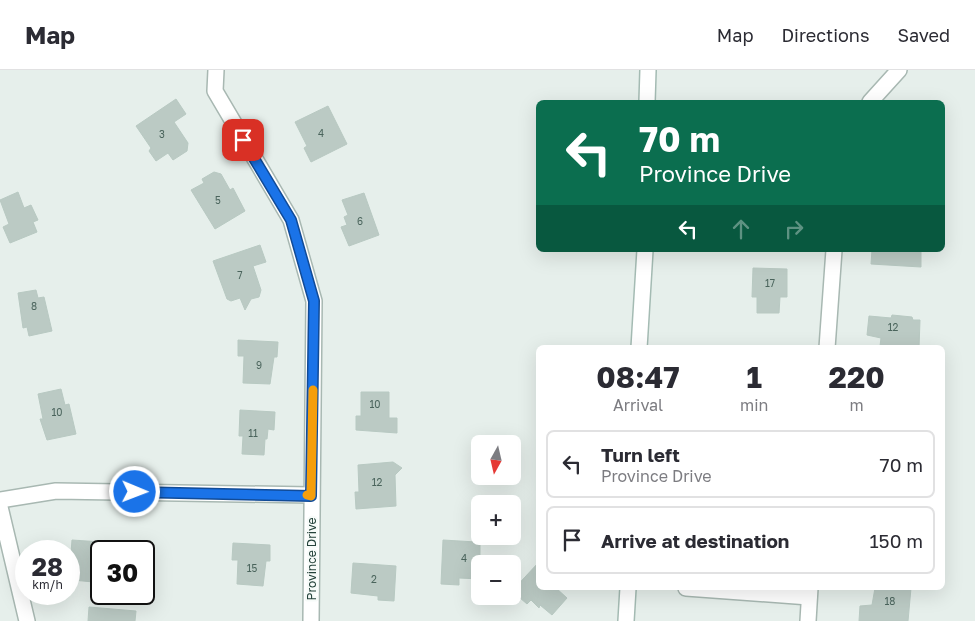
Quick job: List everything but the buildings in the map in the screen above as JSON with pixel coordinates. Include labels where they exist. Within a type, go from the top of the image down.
[{"type":"street","name":"Province Drive","points":[[216,70],[215,91],[291,220],[314,301],[311,621]]},
{"type":"street","points":[[647,100],[648,70]]},
{"type":"street","points":[[872,100],[899,70]]},
{"type":"street","points":[[639,345],[645,252]]},
{"type":"street","points":[[827,345],[834,252]]},
{"type":"street","points":[[0,500],[56,491],[311,496]]},
{"type":"street","points":[[0,507],[27,621]]},
{"type":"street","points":[[626,621],[628,590]]},
{"type":"street","points":[[748,590],[810,592],[808,621]]},
{"type":"slow traffic","points":[[307,495],[311,496],[313,390]]},
{"type":"route","points":[[135,492],[311,496],[314,301],[291,220],[243,140]]}]
